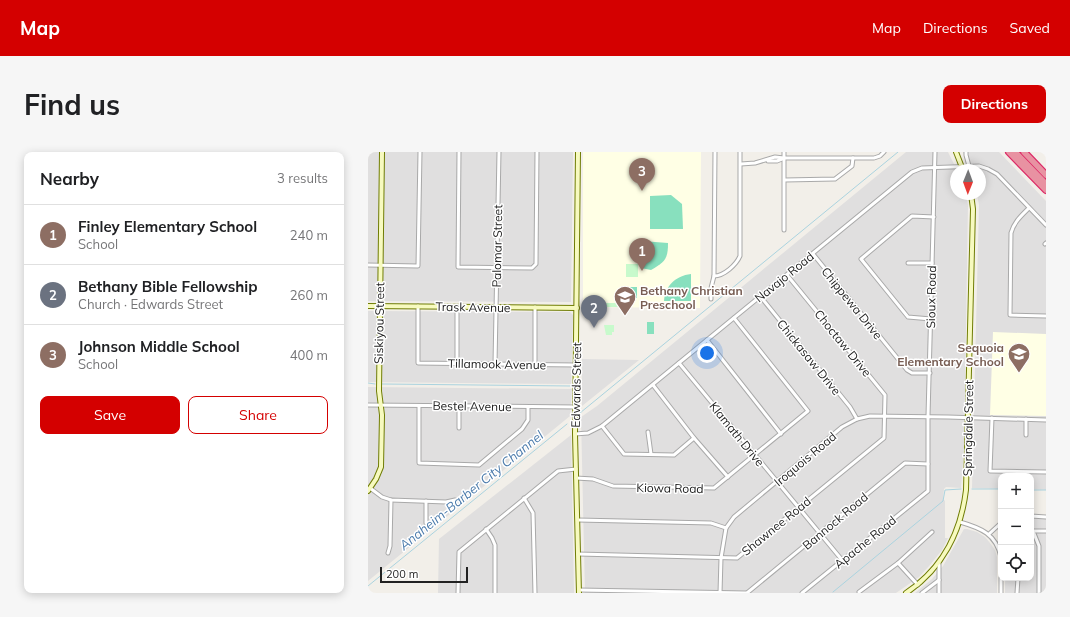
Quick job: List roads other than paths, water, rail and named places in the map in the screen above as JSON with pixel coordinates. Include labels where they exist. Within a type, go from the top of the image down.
[{"type":"highway","points":[[1009,152],[1046,190]]},
{"type":"highway","points":[[1015,152],[1046,184]]},
{"type":"highway","points":[[1024,152],[1046,175]]},
{"type":"highway","points":[[1029,152],[1046,170]]},
{"type":"street","name":"Siskiyou Street","points":[[369,489],[382,466],[382,415],[378,391],[382,152]]},
{"type":"street","points":[[368,265],[418,266],[420,152]]},
{"type":"street","points":[[459,152],[458,266],[497,268],[532,268],[536,264],[537,152]]},
{"type":"street","name":"Palomar Street","points":[[496,364],[499,152]]},
{"type":"street","name":"Edwards Street","points":[[578,152],[576,478],[579,592]]},
{"type":"street","points":[[711,299],[711,288],[714,276],[715,152]]},
{"type":"street","points":[[714,276],[719,276],[728,270],[736,263],[740,256],[740,152]]},
{"type":"street","points":[[784,152],[784,230]]},
{"type":"street","points":[[741,164],[766,161],[775,157],[874,158],[880,156],[884,152]]},
{"type":"street","name":"Sioux Road","points":[[928,491],[928,416],[935,152]]},
{"type":"street","points":[[956,152],[960,164]]},
{"type":"street","points":[[966,152],[968,164]]},
{"type":"street","points":[[784,180],[835,179],[852,166],[853,158]]},
{"type":"street","name":"Navajo Road","points":[[576,434],[588,433],[602,426],[912,172],[922,168],[950,168]]},
{"type":"street","name":"Navajo Road","points":[[986,168],[997,174],[1046,225]]},
{"type":"street","name":"Springdale Street","points":[[906,593],[918,585],[939,562],[955,536],[964,506],[966,490],[968,418],[973,209],[972,200]]},
{"type":"street","points":[[1029,208],[1017,220],[1012,233],[1010,315],[1046,316]]},
{"type":"street","points":[[931,319],[908,317],[861,259],[912,216],[934,217]]},
{"type":"street","name":"Chippewa Drive","points":[[813,254],[907,370],[912,373],[930,373]]},
{"type":"street","points":[[908,263],[932,263]]},
{"type":"street","name":"Choctaw Drive","points":[[787,275],[885,395],[884,416]]},
{"type":"street","name":"Chickasaw Drive","points":[[760,296],[850,407],[857,419]]},
{"type":"street","name":"Trask Avenue","points":[[368,306],[577,308]]},
{"type":"street","name":"Tillamook Avenue","points":[[418,306],[418,363],[577,365]]},
{"type":"street","points":[[457,307],[457,363]]},
{"type":"street","points":[[535,308],[535,364]]},
{"type":"street","name":"Kiowa Road","points":[[576,478],[593,479],[613,486],[714,488],[756,456],[808,411],[734,318]]},
{"type":"street","points":[[707,340],[781,434]]},
{"type":"street","name":"Klamath Drive","points":[[679,363],[842,560]]},
{"type":"street","points":[[653,385],[694,438],[728,477]]},
{"type":"street","name":"Bestel Avenue","points":[[368,405],[576,407]]},
{"type":"street","points":[[419,406],[419,463],[479,464],[522,429],[528,420],[528,407]]},
{"type":"street","points":[[459,406],[459,428]]},
{"type":"street","name":"Iroquois Road","points":[[726,528],[734,517],[842,427],[857,419],[870,416],[928,416],[1046,420]]},
{"type":"street","name":"Shawnee Road","points":[[578,554],[737,558],[884,438],[884,416]]},
{"type":"street","points":[[992,418],[990,471],[1046,472]]},
{"type":"street","points":[[1026,420],[1026,435]]},
{"type":"street","points":[[602,426],[624,454],[674,455],[694,438]]},
{"type":"street","points":[[648,432],[651,454]]},
{"type":"street","name":"Bannock Road","points":[[579,592],[746,593],[905,463],[928,464]]},
{"type":"street","points":[[458,593],[459,552],[558,471],[576,469]]},
{"type":"street","points":[[369,489],[382,497],[391,500],[455,500]]},
{"type":"street","name":"Apache Road","points":[[802,593],[928,491]]},
{"type":"street","points":[[524,498],[533,513],[535,593]]},
{"type":"street","points":[[388,553],[390,546],[391,500]]},
{"type":"street","points":[[426,501],[426,523]]},
{"type":"street","points":[[1034,516],[1046,517]]},
{"type":"street","points":[[578,520],[711,523],[726,528],[721,558],[720,593]]},
{"type":"street","points":[[960,522],[976,526],[989,534],[996,543],[998,549]]},
{"type":"street","points":[[989,534],[998,526]]},
{"type":"street","points":[[486,529],[495,545],[495,593]]},
{"type":"street","points":[[1034,531],[1046,531]]},
{"type":"street","points":[[859,592],[898,563],[932,532]]},
{"type":"street","points":[[1034,535],[1039,546],[1040,593]]},
{"type":"street","points":[[939,562],[939,593]]},
{"type":"street","points":[[898,563],[918,585]]},
{"type":"street","points":[[922,593],[939,580]]},
{"type":"street","points":[[1001,581],[1001,593]]},
{"type":"street","points":[[1018,581],[1018,593]]},
{"type":"waterway","name":"Anaheim-Barber City Channel","points":[[580,413],[898,152]]},
{"type":"waterway","points":[[368,383],[375,384]]},
{"type":"waterway","points":[[382,384],[571,386]]},
{"type":"waterway","name":"Anaheim-Barber City Channel","points":[[368,586],[567,424]]},
{"type":"waterway","points":[[833,592],[943,501],[945,490],[961,489]]},
{"type":"waterway","points":[[972,489],[998,489]]},
{"type":"waterway","points":[[1034,490],[1046,490]]},
{"type":"place","name":"Johnson Middle School","points":[[642,191]]},
{"type":"place","name":"Finley Elementary School","points":[[642,271]]},
{"type":"place","name":"Bethany Christian Preschool","points":[[625,316]]},
{"type":"place","name":"Bethany Bible Fellowship","points":[[594,328]]},
{"type":"place","name":"Sequoia Elementary School","points":[[1019,374]]}]
